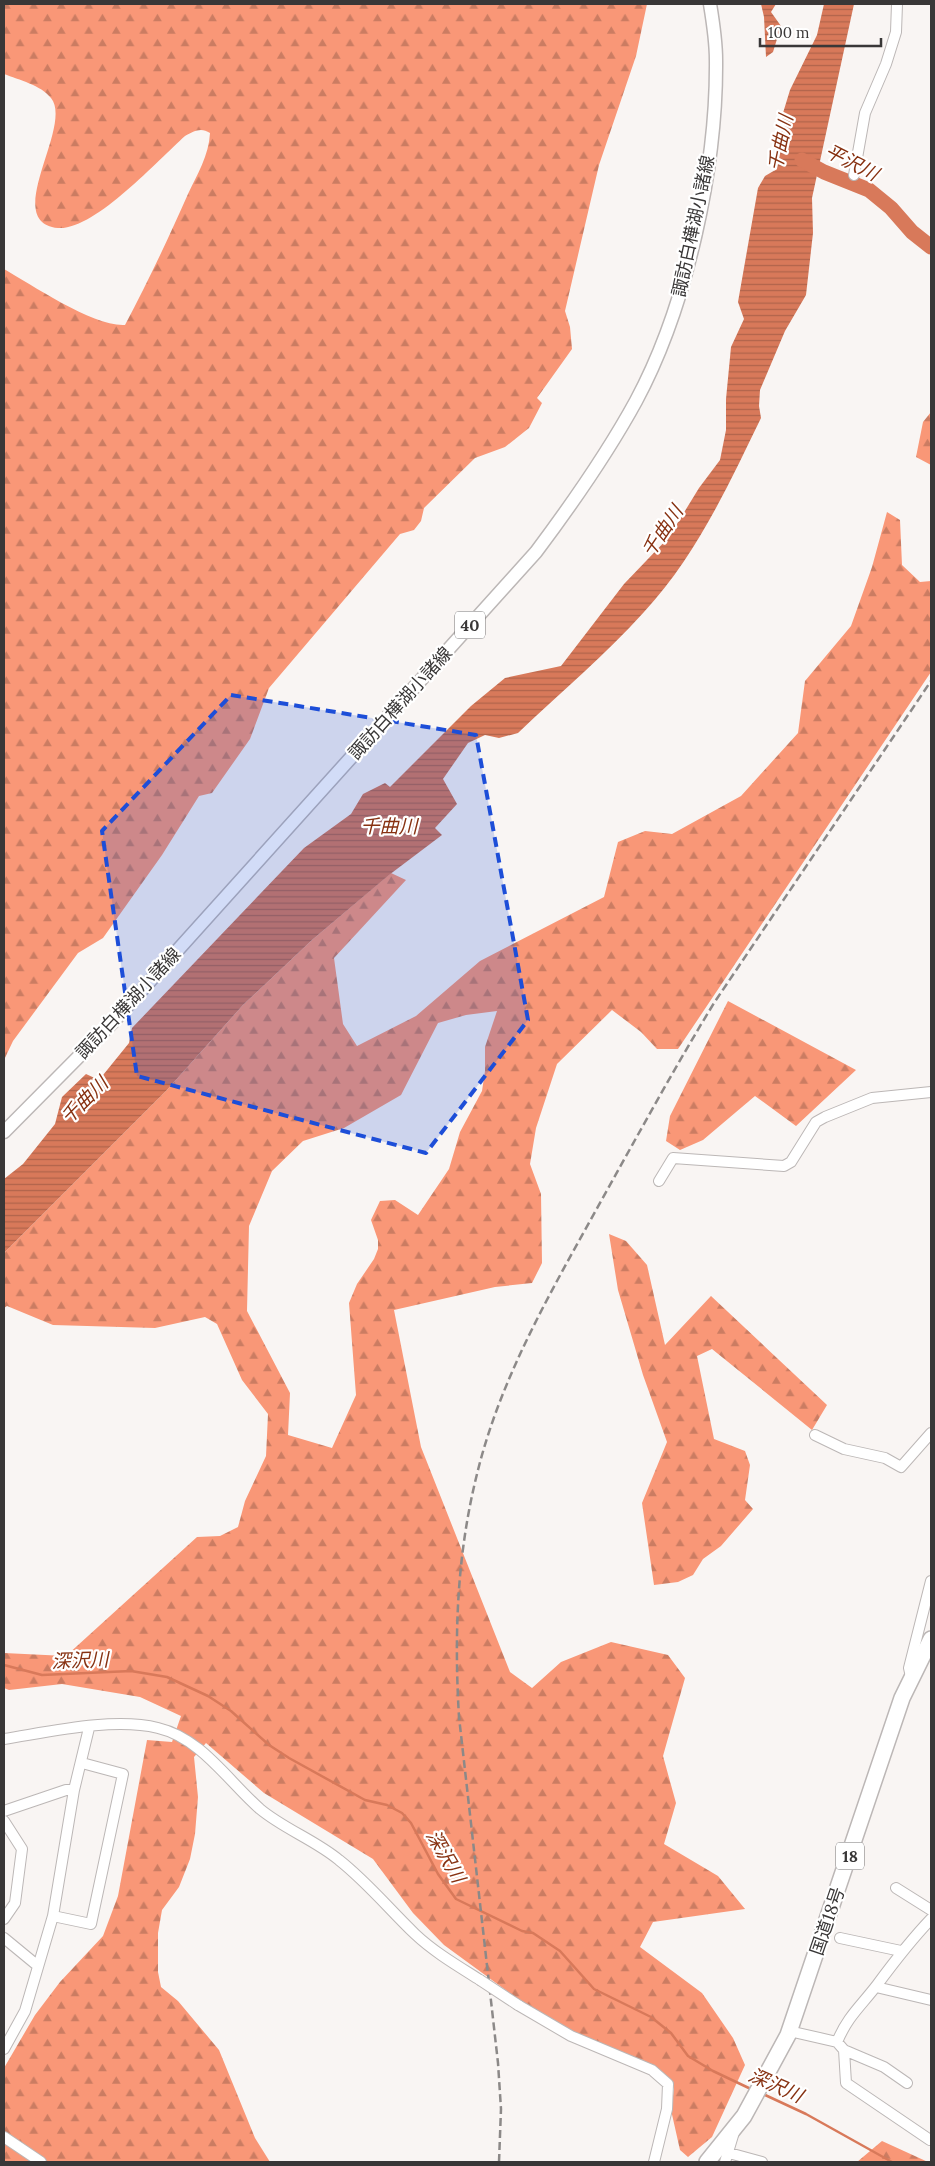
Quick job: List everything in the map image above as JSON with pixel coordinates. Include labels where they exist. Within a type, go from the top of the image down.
[{"type":"highway","name":"国道18号","points":[[708,2162],[740,2122],[788,2033],[899,1707],[931,1639]]},
{"type":"main road","name":"諏訪白樺湖小諸線","points":[[4,1132],[113,1022],[536,552],[579,496],[645,382],[675,311],[693,247],[702,203],[715,102],[716,59],[710,4]]},
{"type":"street","points":[[854,175],[865,113],[886,64],[896,32],[898,4]]},
{"type":"street","points":[[659,1181],[674,1158],[784,1166],[791,1162],[816,1122],[872,1098],[931,1092]]},
{"type":"street","points":[[815,1435],[844,1449],[885,1458],[901,1467],[931,1432]]},
{"type":"street","points":[[911,1678],[909,1668],[931,1581]]},
{"type":"street","points":[[921,1623],[931,1639]]},
{"type":"street","points":[[4,1739],[89,1728],[139,1725],[172,1732],[198,1747],[260,1809],[280,1824],[338,1859],[373,1889],[416,1935],[518,2005],[571,2036],[652,2070],[668,2084],[667,2108],[654,2162]]},
{"type":"street","points":[[4,2049],[25,2011],[53,1916],[74,1790],[89,1728]]},
{"type":"street","points":[[53,1916],[91,1924],[123,1774],[82,1763]]},
{"type":"street","points":[[4,1811],[66,1790],[74,1790]]},
{"type":"street","points":[[4,1821],[22,1849],[15,1903],[4,1919]]},
{"type":"street","points":[[896,1888],[931,1910]]},
{"type":"street","points":[[930,2140],[846,2083],[840,2046],[846,2022],[876,1987],[901,1951],[931,1919]]},
{"type":"street","points":[[4,1938],[38,1966]]},
{"type":"street","points":[[840,1938],[901,1951]]},
{"type":"street","points":[[876,1987],[931,2000]]},
{"type":"street","points":[[788,2033],[840,2046],[884,2068],[908,2083]]},
{"type":"street","points":[[740,2122],[727,2158],[762,2162]]},
{"type":"street","points":[[4,2138],[41,2162]]},
{"type":"highlighted area","points":[[231,695],[476,735],[528,1020],[426,1153],[137,1076],[102,831]]},
{"type":"green space","points":[[4,4],[647,4],[636,56],[599,165],[565,311],[570,327],[572,349],[537,398],[542,403],[529,428],[505,447],[475,458],[424,508],[421,521],[414,530],[400,534],[269,688],[250,739],[212,793],[199,796],[162,855],[103,938],[78,953],[13,1041],[4,1060],[4,269],[80,312],[112,324],[125,325],[158,260],[202,165],[210,133],[201,130],[194,131],[185,136],[125,192],[107,207],[89,218],[73,226],[58,228],[42,222],[36,209],[36,192],[54,129],[56,111],[47,93],[29,83],[4,74]]},
{"type":"green space","points":[[931,412],[931,465],[916,457],[923,422]]},
{"type":"green space","points":[[887,512],[900,520],[902,565],[920,582],[931,581],[931,672],[678,1049],[657,1049],[641,1032],[612,1010],[557,1064],[536,1128],[530,1164],[541,1194],[542,1263],[532,1283],[495,1287],[394,1310],[421,1447],[510,1672],[532,1688],[561,1662],[611,1642],[668,1655],[685,1678],[663,1756],[676,1803],[664,1844],[718,1876],[745,1909],[653,1922],[640,1947],[702,1993],[733,2038],[745,2065],[712,2137],[688,2157],[680,2150],[671,2110],[674,2089],[672,2082],[665,2074],[655,2066],[573,2032],[518,1999],[444,1945],[413,1913],[373,1859],[264,1793],[206,1743],[194,1757],[198,1797],[195,1834],[190,1859],[179,1887],[162,1910],[158,1933],[158,1972],[161,1987],[178,2001],[219,2050],[255,2138],[270,2162],[5,2162],[4,2068],[35,2015],[60,1982],[103,1936],[118,1896],[147,1740],[172,1742],[181,1716],[140,1697],[62,1684],[9,1690],[4,1688],[4,1653],[66,1656],[197,1537],[220,1536],[238,1527],[245,1501],[266,1456],[268,1414],[242,1380],[217,1324],[205,1317],[155,1328],[53,1325],[7,1306],[4,1308],[4,1253],[166,1091],[243,1005],[312,940],[391,873],[406,880],[334,958],[343,1024],[357,1046],[416,1016],[480,961],[604,897],[618,842],[645,831],[672,834],[741,796],[798,733],[805,681],[851,626],[872,567]],"holes":[[[497,1011],[485,1047],[485,1071],[482,1091],[460,1132],[449,1169],[418,1215],[395,1200],[380,1201],[371,1220],[378,1240],[378,1249],[374,1259],[357,1284],[349,1303],[356,1395],[332,1448],[288,1435],[290,1393],[247,1311],[249,1226],[272,1171],[303,1141],[344,1128],[401,1095],[438,1023],[466,1015]]]},
{"type":"green space","points":[[728,1001],[856,1070],[796,1126],[755,1096],[703,1140],[680,1150],[666,1141],[670,1116]]},
{"type":"green space","points":[[609,1234],[626,1241],[647,1265],[665,1345],[711,1296],[827,1405],[812,1430],[712,1349],[697,1356],[714,1439],[745,1451],[750,1465],[745,1500],[753,1509],[721,1546],[703,1559],[693,1575],[678,1582],[654,1585],[642,1503],[667,1442],[643,1375],[618,1290]]},
{"type":"green space","points":[[882,2141],[928,2162],[857,2162]]},
{"type":"water","points":[[761,4],[776,4],[771,12],[781,26],[773,52],[766,57],[764,17]]},
{"type":"water","name":"千曲川","points":[[824,4],[854,4],[812,198],[813,233],[806,295],[785,331],[760,390],[759,406],[761,418],[710,520],[680,568],[629,628],[518,733],[499,738],[485,735],[468,743],[443,779],[457,804],[435,828],[442,835],[389,875],[312,940],[243,1005],[166,1091],[4,1253],[4,1179],[23,1164],[55,1124],[62,1097],[86,1074],[99,1080],[129,1043],[132,1028],[304,848],[351,814],[363,794],[385,783],[390,787],[471,706],[505,678],[561,666],[624,584],[669,537],[699,488],[720,460],[726,430],[726,399],[731,347],[744,319],[738,302],[758,188],[765,176],[777,169],[783,113],[790,90],[817,35]]},
{"type":"waterway","name":"平沢川","points":[[802,160],[824,172],[869,190],[891,208],[912,232],[931,247]]},
{"type":"waterway","name":"深沢川","points":[[4,1665],[42,1675],[131,1671],[167,1677],[208,1696],[231,1711],[269,1745],[289,1758],[365,1800],[387,1805],[402,1813],[411,1823],[438,1874],[456,1899],[522,1931],[533,1933],[560,1951],[594,1989],[651,2017],[671,2033],[688,2056],[713,2071],[753,2090]]},
{"type":"waterway","name":"深沢川","points":[[763,2094],[806,2114],[892,2162]]},
{"type":"railway","points":[[499,2162],[501,2109],[498,2063],[459,1717],[457,1654],[461,1562],[465,1531],[478,1470],[500,1403],[528,1338],[578,1243],[668,1081],[714,1003],[931,681]]}]
